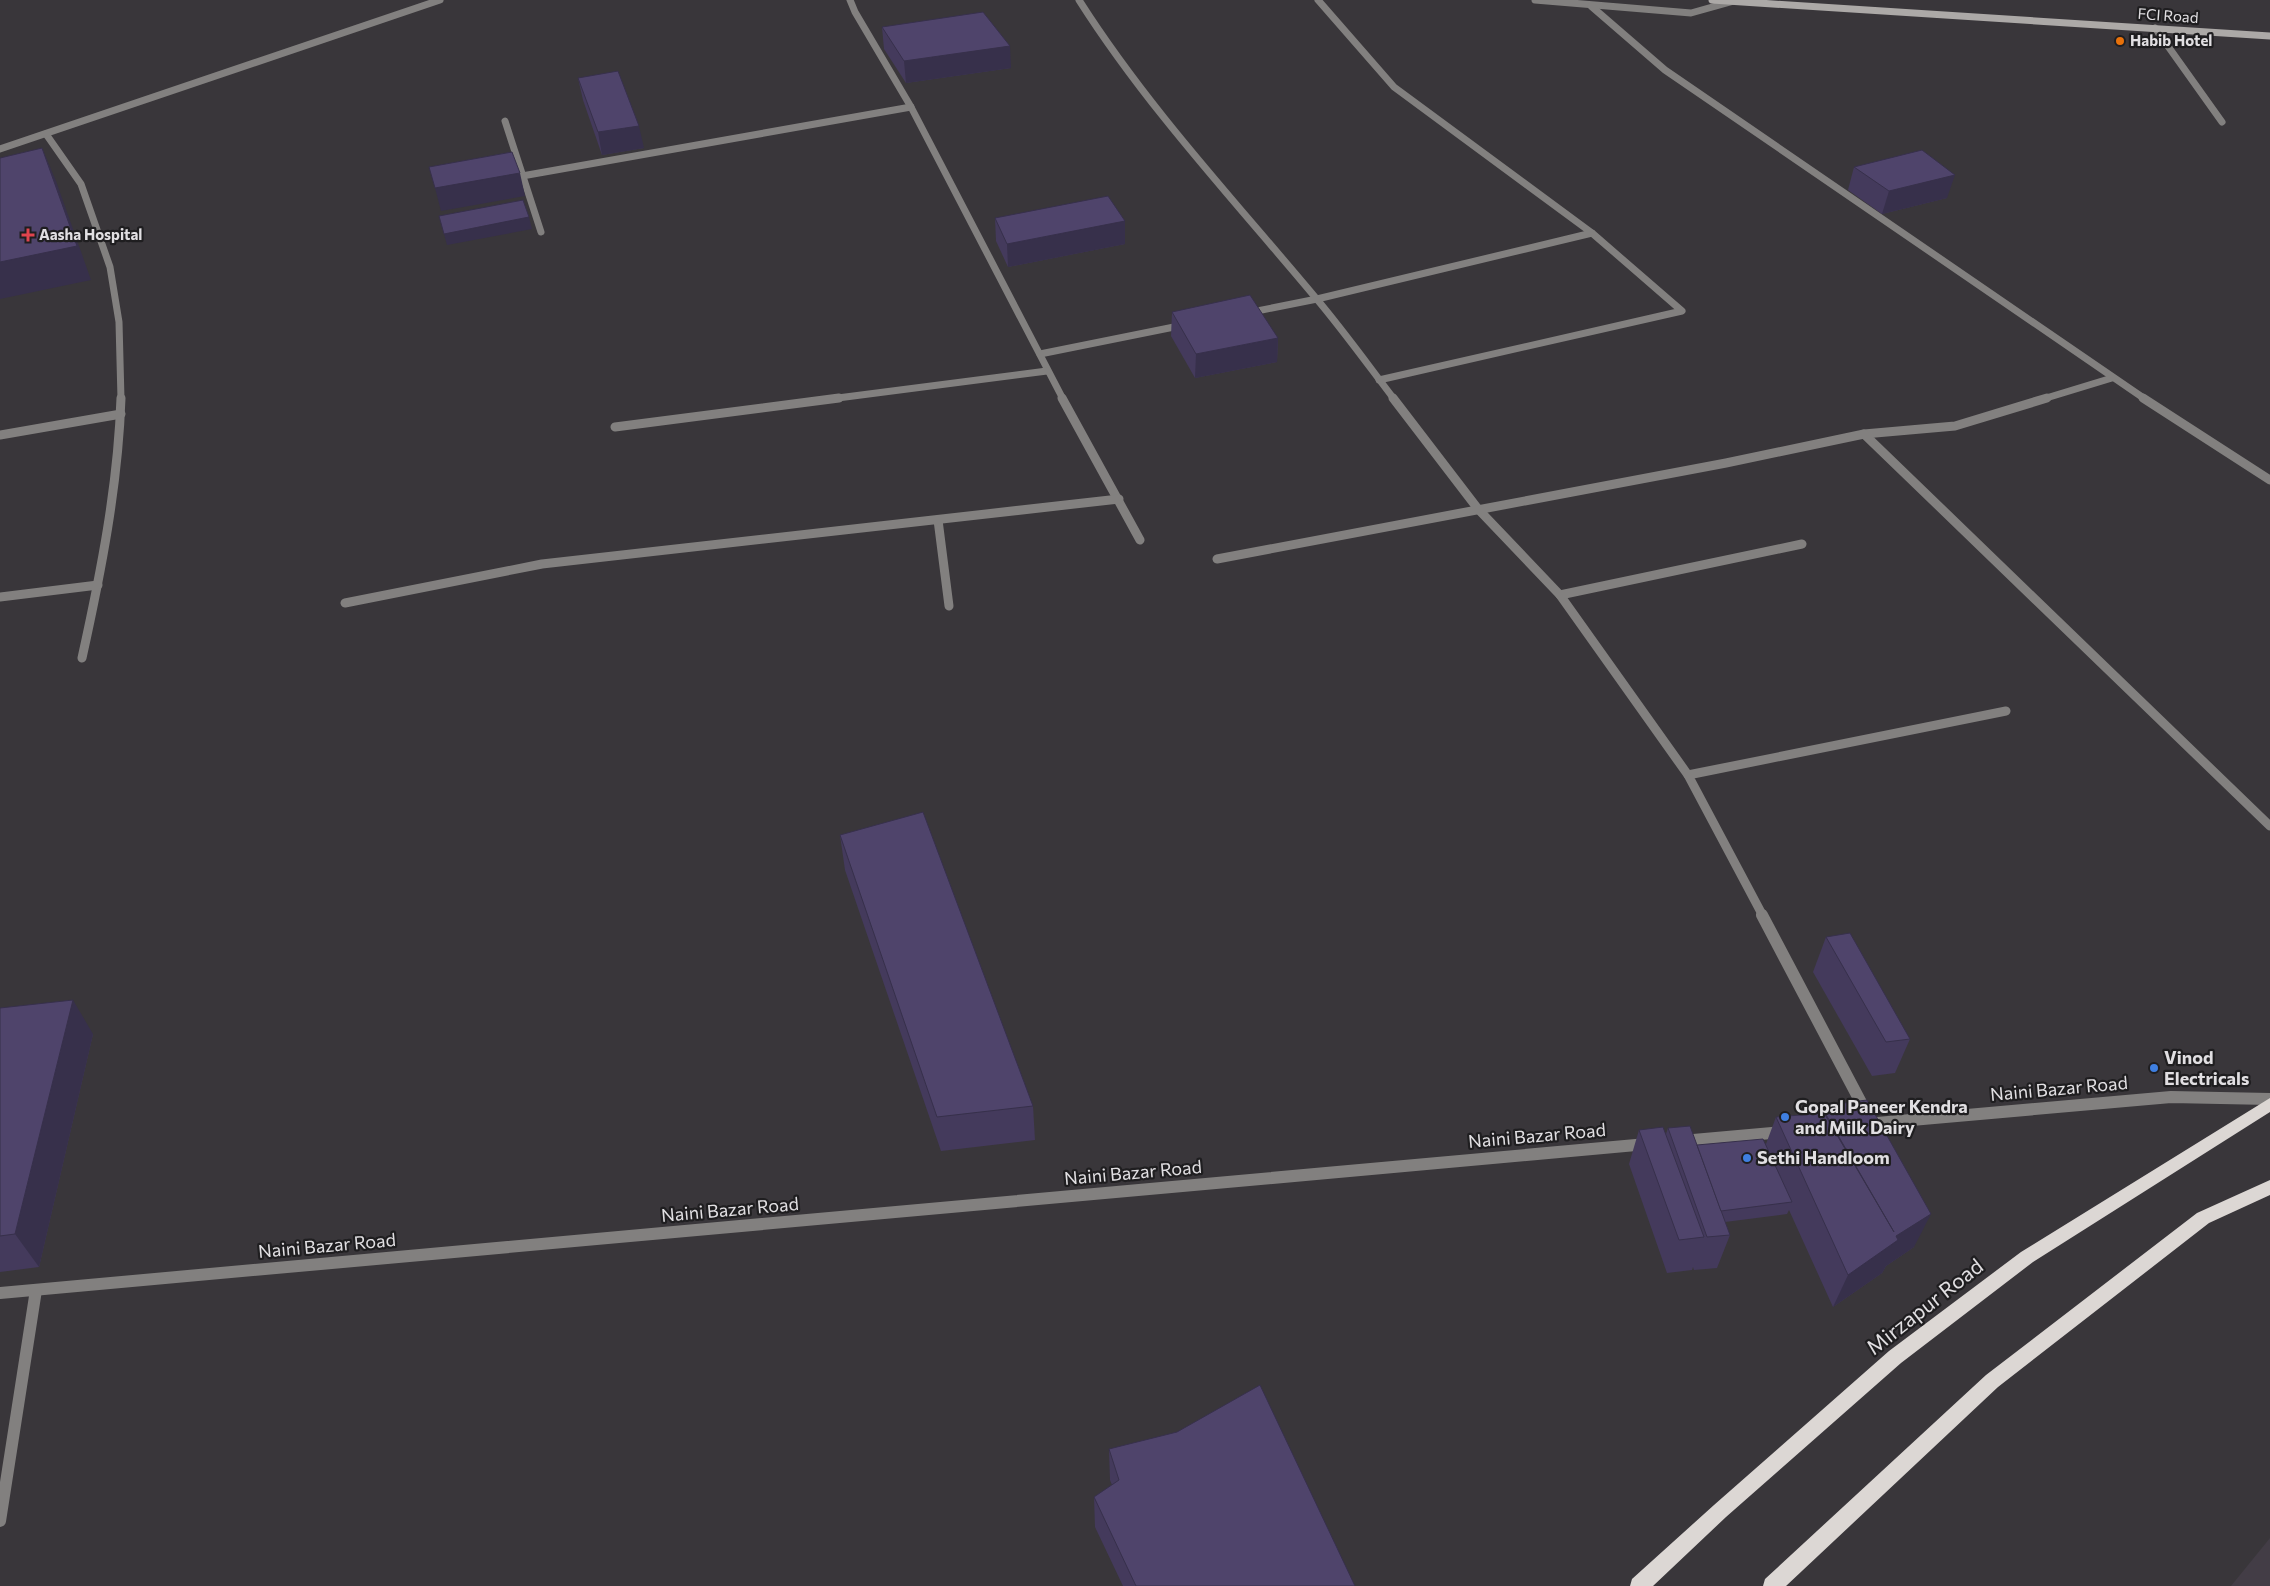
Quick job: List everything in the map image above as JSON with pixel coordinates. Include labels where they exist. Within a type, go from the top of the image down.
[{"type":"highway","name":"Mirzapur Road","points":[[1639,1586],[1720,1511],[1895,1357],[2028,1257],[2270,1104]]},
{"type":"highway","points":[[1772,1586],[1992,1381],[2203,1218],[2270,1187]]},
{"type":"main road","name":"FCI Road","points":[[1712,0],[2270,36]]},
{"type":"street","points":[[0,149],[440,0]]},
{"type":"street","points":[[850,0],[855,12],[911,107],[1040,354],[1047,371],[1140,540]]},
{"type":"street","points":[[1079,0],[1109,47],[1170,126],[1317,299],[1478,509],[1560,595],[1688,775],[1872,1124]]},
{"type":"street","points":[[1318,0],[1394,87],[1592,233],[1682,311],[1379,380]]},
{"type":"street","points":[[1535,0],[1591,6],[1691,12],[1734,1]]},
{"type":"street","points":[[1591,6],[1665,70],[2112,378],[2270,480]]},
{"type":"street","points":[[2155,28],[2222,122]]},
{"type":"street","points":[[522,176],[911,107]]},
{"type":"street","points":[[505,121],[541,232]]},
{"type":"street","points":[[46,134],[79,181],[106,246],[121,333],[121,414],[107,543],[82,658]]},
{"type":"street","points":[[1240,314],[1317,299],[1592,233]]},
{"type":"street","points":[[1040,354],[1193,324]]},
{"type":"street","points":[[615,427],[1047,371]]},
{"type":"street","points":[[1218,558],[1726,463],[1864,434],[1955,426],[2112,378]]},
{"type":"street","points":[[0,435],[121,414]]},
{"type":"street","points":[[1864,434],[2270,826]]},
{"type":"street","points":[[345,603],[542,564],[1118,499]]},
{"type":"street","points":[[938,520],[949,606]]},
{"type":"street","points":[[1560,595],[1802,544]]},
{"type":"street","points":[[0,597],[98,585]]},
{"type":"street","points":[[1688,775],[2006,712]]},
{"type":"street","name":"Naini Bazar Road","points":[[1853,1125],[2170,1097],[2270,1098]]},
{"type":"street","name":"Naini Bazar Road","points":[[0,1292],[1793,1131]]},
{"type":"street","points":[[0,1521],[36,1290]]},
{"type":"shaded area","points":[[2270,1538],[2270,1586],[2231,1586]]},
{"type":"building","points":[[983,12],[1010,46],[904,61],[882,27]]},
{"type":"building","points":[[618,71],[639,126],[598,132],[578,78]]},
{"type":"building","points":[[42,148],[77,246],[0,262],[0,158]]},
{"type":"building","points":[[1922,150],[1955,175],[1889,191],[1854,167]]},
{"type":"building","points":[[512,152],[520,173],[435,188],[429,167]]},
{"type":"building","points":[[1108,196],[1125,221],[1007,244],[995,218]]},
{"type":"building","points":[[523,200],[529,217],[444,234],[439,216]]},
{"type":"building","points":[[1250,295],[1278,338],[1196,354],[1172,312]]},
{"type":"building","points":[[923,812],[1033,1106],[937,1117],[840,835]]},
{"type":"building","points":[[1850,933],[1910,1039],[1886,1042],[1826,937]]},
{"type":"building","points":[[73,1000],[15,1234],[0,1236],[0,1008]]},
{"type":"building","points":[[1867,1100],[1931,1214],[1896,1236],[1898,1240],[1848,1275],[1776,1117],[1824,1113],[1894,1232],[1821,1106]]},
{"type":"building","points":[[1690,1126],[1730,1235],[1707,1237],[1668,1128]]},
{"type":"building","points":[[1663,1127],[1704,1237],[1679,1240],[1639,1130]]},
{"type":"building","points":[[1763,1139],[1792,1202],[1721,1211],[1697,1145]]},
{"type":"building","points":[[1260,1385],[1355,1586],[1136,1586],[1094,1497],[1119,1480],[1109,1449],[1177,1432]]},
{"type":"place","name":"Habib Hotel","points":[[2120,41]]},
{"type":"place","name":"Aasha Hospital","points":[[28,235]]},
{"type":"place","name":"Vinod Electricals","points":[[2154,1068]]},
{"type":"place","name":"Gopal Paneer Kendra and Milk Dairy","points":[[1785,1117]]},
{"type":"place","name":"Sethi Handloom","points":[[1747,1158]]}]
